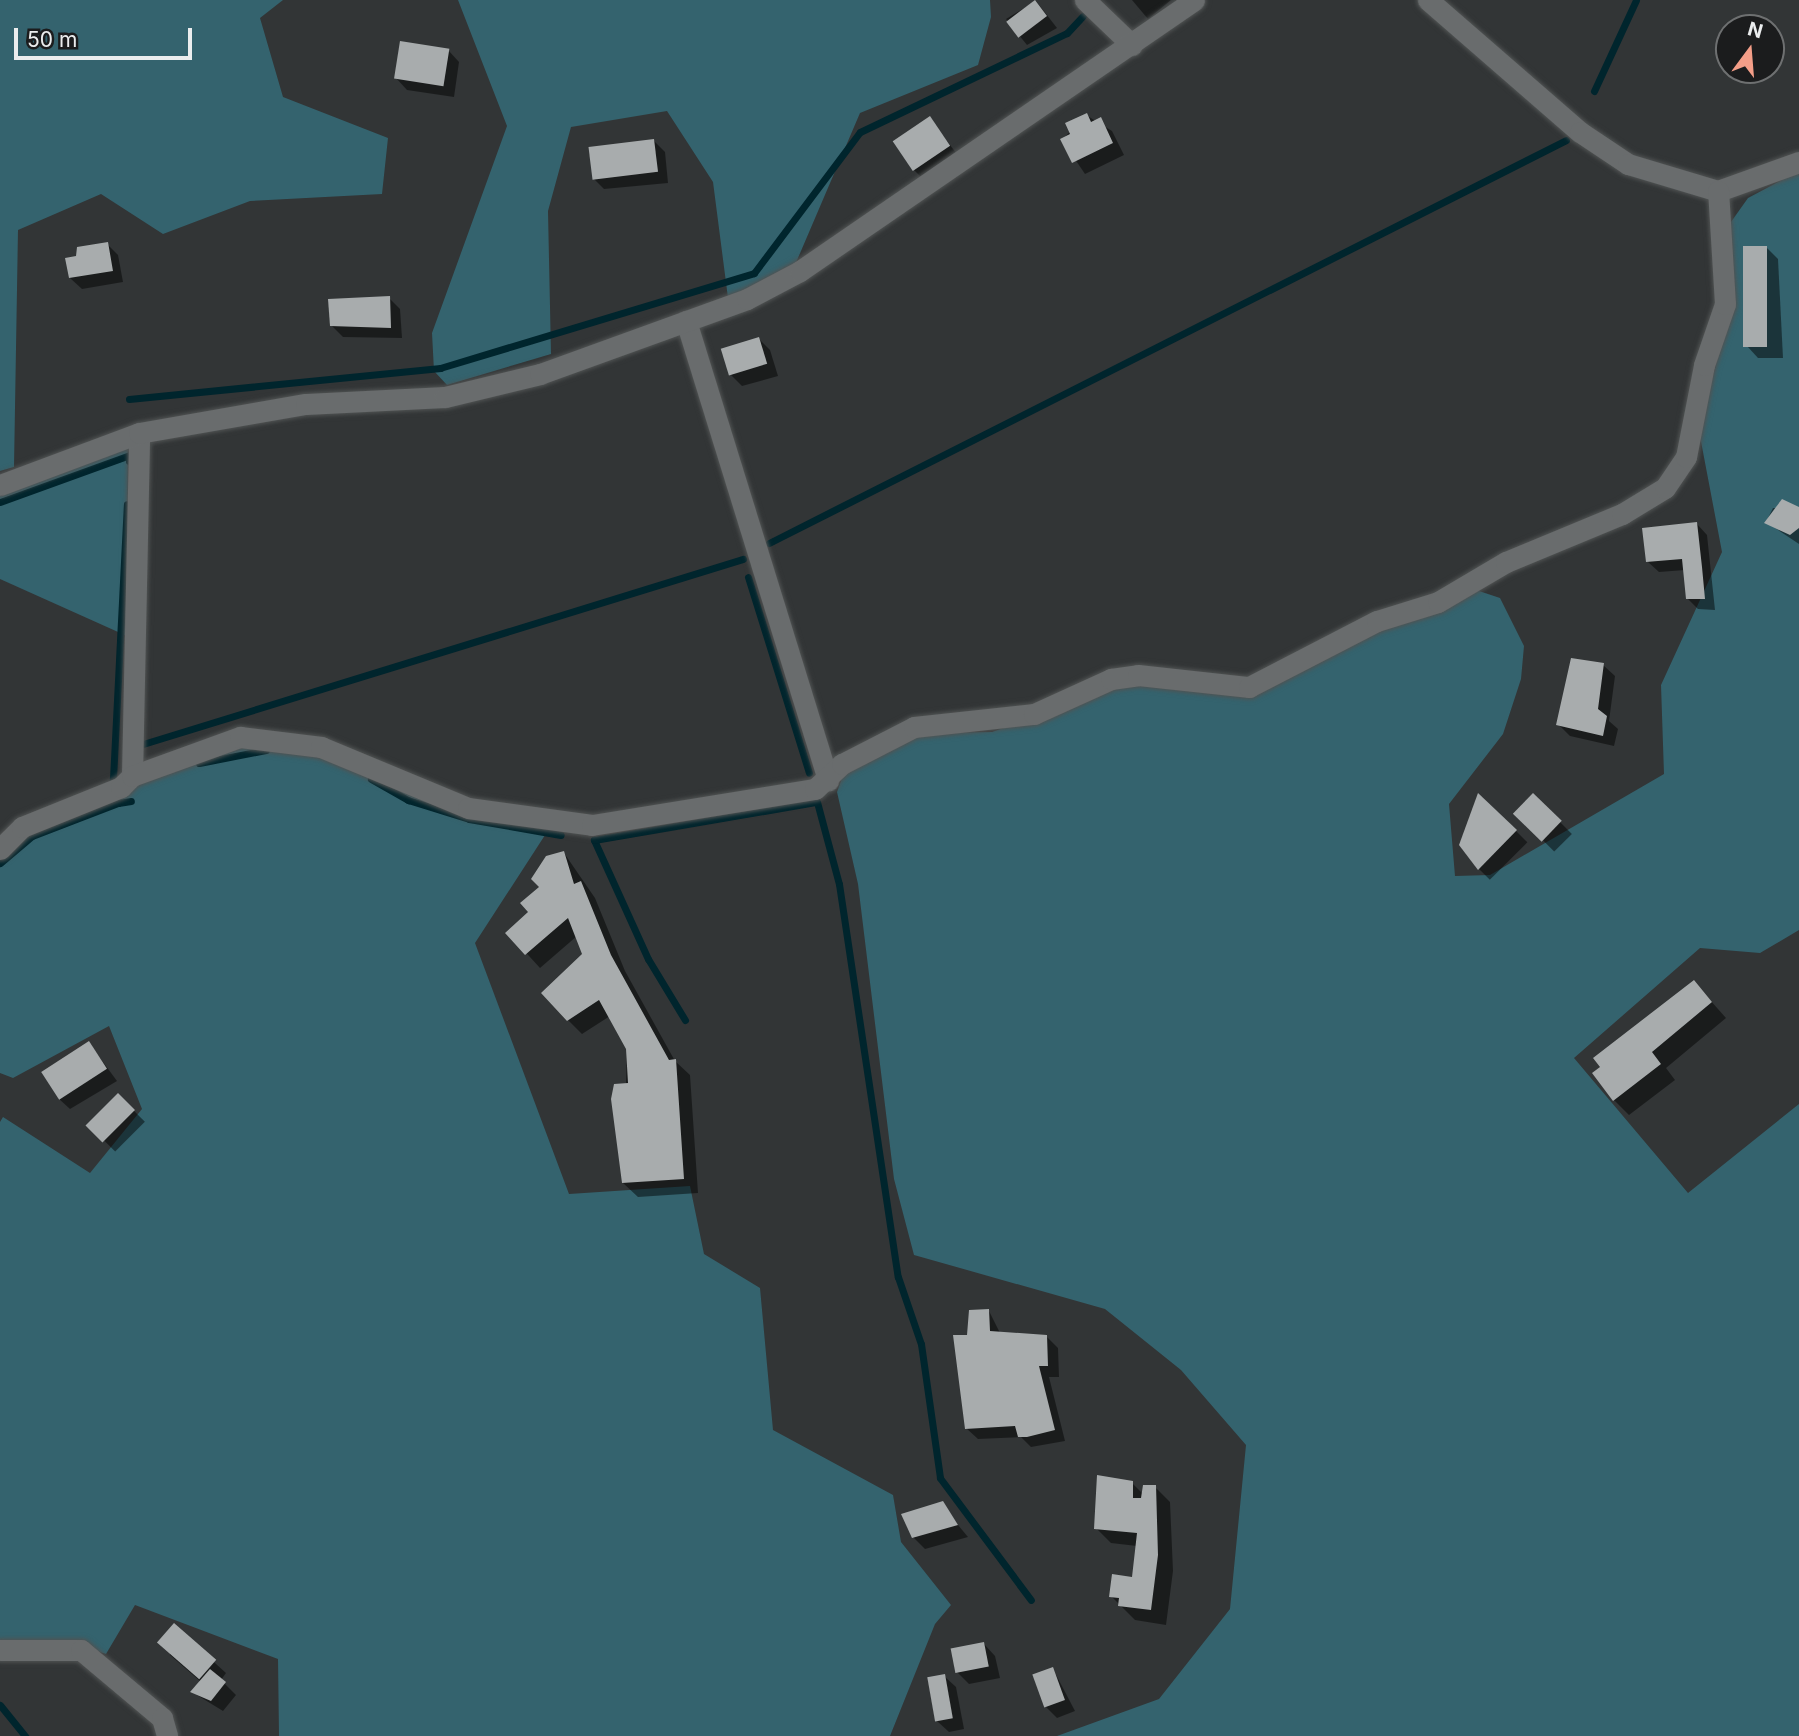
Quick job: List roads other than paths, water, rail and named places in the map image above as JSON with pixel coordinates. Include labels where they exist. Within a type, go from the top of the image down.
[{"type":"street","points":[[1085,0],[1132,45]]},
{"type":"street","points":[[0,485],[139,433],[306,404],[445,397],[540,374],[686,321],[800,271],[1194,0]]},
{"type":"street","points":[[1428,0],[1580,132],[1628,164],[1718,191],[1799,162]]},
{"type":"street","points":[[0,849],[22,827],[240,737],[288,739],[468,808],[592,825],[815,789],[828,781],[842,764],[914,727],[1034,714],[1111,679],[1138,675],[1249,687],[1377,621],[1438,603],[1506,562],[1622,514],[1665,488],[1686,457],[1704,365],[1725,304],[1718,191]]},
{"type":"street","points":[[686,321],[828,781]]},
{"type":"street","points":[[120,785],[139,433]]},
{"type":"street","points":[[0,1650],[81,1650],[162,1718],[167,1736]]},
{"type":"waterway","points":[[1594,91],[1636,0]]},
{"type":"waterway","points":[[129,399],[440,368],[754,273],[860,132],[1067,33],[1083,16]]},
{"type":"waterway","points":[[769,543],[1566,140]]},
{"type":"waterway","points":[[0,502],[130,455],[129,461]]},
{"type":"waterway","points":[[0,863],[32,836],[118,803],[113,779],[127,504]]},
{"type":"waterway","points":[[143,744],[743,559]]},
{"type":"waterway","points":[[748,577],[809,773]]},
{"type":"waterway","points":[[199,763],[266,750]]},
{"type":"waterway","points":[[371,779],[408,800],[469,819],[561,835]]},
{"type":"waterway","points":[[118,803],[131,801]]},
{"type":"waterway","points":[[685,1020],[648,959],[594,840],[817,802],[839,884],[898,1277],[921,1344],[940,1478],[1031,1600]]},
{"type":"waterway","points":[[0,1705],[25,1736]]}]
